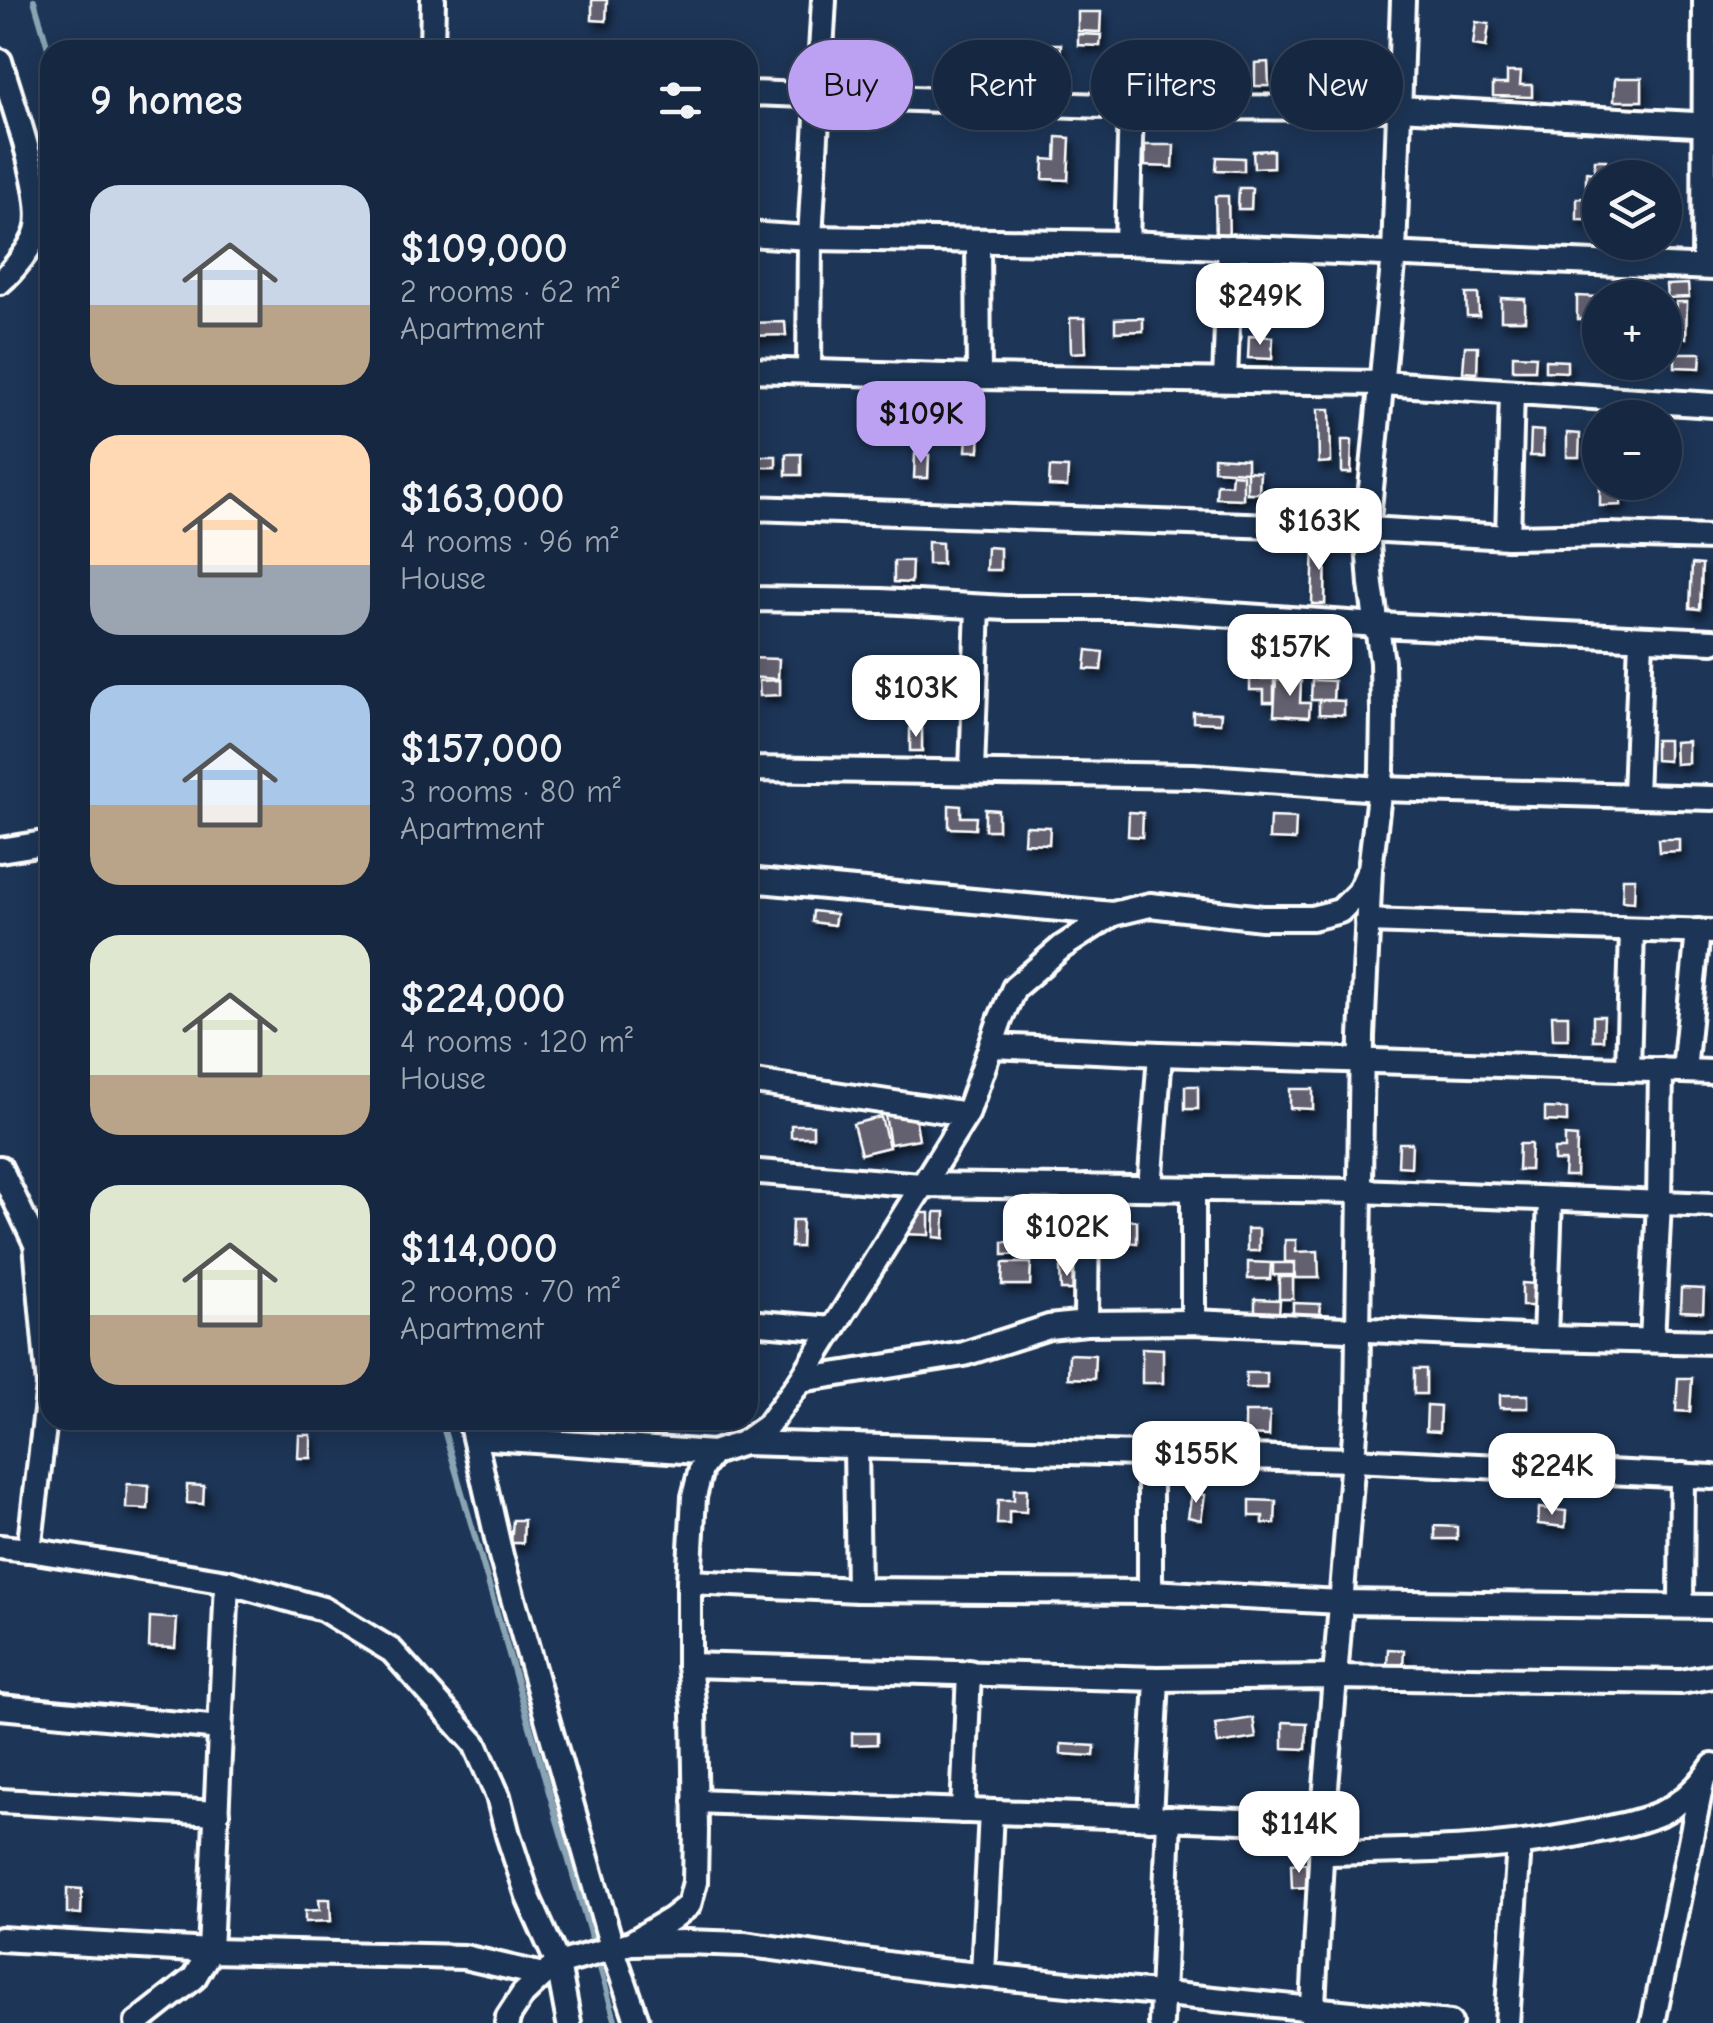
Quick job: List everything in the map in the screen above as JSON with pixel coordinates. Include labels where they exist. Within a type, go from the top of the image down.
[{"type":"street","points":[[432,40],[433,0]]},
{"type":"street","points":[[822,40],[824,0]]},
{"type":"street","points":[[1401,40],[1402,0]]},
{"type":"street","points":[[758,235],[1127,243],[1709,267],[1706,0]]},
{"type":"street","points":[[0,61],[38,192],[37,232],[13,270],[0,282]]},
{"type":"street","points":[[758,93],[788,94]]},
{"type":"street","points":[[913,98],[1091,105]]},
{"type":"street","points":[[1403,108],[1709,124]]},
{"type":"street","points":[[809,371],[810,238],[817,130]]},
{"type":"street","points":[[1127,243],[1131,130]]},
{"type":"street","points":[[1312,2016],[1323,1824],[1357,1410],[1367,921],[1383,711],[1382,662],[1367,529],[1394,254],[1397,130]]},
{"type":"street","points":[[978,241],[979,377]]},
{"type":"street","points":[[1225,380],[1230,248]]},
{"type":"street","points":[[758,370],[1383,382],[1713,405]]},
{"type":"street","points":[[1508,537],[1512,392]]},
{"type":"street","points":[[758,508],[1508,537],[1713,538]]},
{"type":"street","points":[[758,599],[1130,608],[1713,641]]},
{"type":"street","points":[[972,770],[978,607]]},
{"type":"street","points":[[1635,795],[1641,639]]},
{"type":"street","points":[[758,769],[1193,776],[1380,789],[1713,798]]},
{"type":"street","points":[[0,850],[40,844]]},
{"type":"street","points":[[758,881],[1113,914],[1150,905],[1262,918],[1312,918],[1340,911],[1360,892],[1370,869]]},
{"type":"street","points":[[483,1430],[713,1453],[744,1443],[768,1426],[801,1380],[966,1114],[1014,988],[1062,947],[1113,914]]},
{"type":"street","points":[[1367,921],[1706,932],[1672,1070],[1659,1204],[1652,1340]]},
{"type":"street","points":[[1628,1068],[1632,931]]},
{"type":"street","points":[[992,1046],[1713,1072]]},
{"type":"street","points":[[1150,1188],[1160,1054]]},
{"type":"street","points":[[758,1083],[966,1114]]},
{"type":"street","points":[[0,1168],[36,1244],[40,1288]]},
{"type":"street","points":[[758,1172],[920,1185],[1360,1191],[1713,1205]]},
{"type":"street","points":[[1086,1324],[1088,1187]]},
{"type":"street","points":[[1193,1189],[1193,1322]]},
{"type":"street","points":[[1546,1338],[1550,1199]]},
{"type":"street","points":[[801,1380],[964,1354],[1049,1327],[1086,1324],[1193,1322],[1713,1342]]},
{"type":"street","points":[[758,1323],[833,1329]]},
{"type":"street","points":[[28,1550],[43,1430]]},
{"type":"street","points":[[473,1430],[501,1556],[621,1945],[638,2023]]},
{"type":"street","points":[[744,1443],[1353,1460],[1713,1476]]},
{"type":"street","points":[[856,1446],[858,1590]]},
{"type":"street","points":[[507,2023],[524,1994],[551,1970],[621,1945],[671,1920],[689,1905],[695,1882],[695,1801],[688,1582],[694,1498],[701,1469],[713,1453]]},
{"type":"street","points":[[1150,1454],[1150,1592]]},
{"type":"street","points":[[1681,1606],[1682,1475]]},
{"type":"street","points":[[0,1548],[227,1582],[323,1609],[392,1650],[475,1744],[498,1796],[570,2023]]},
{"type":"street","points":[[137,2023],[194,1978],[210,1951],[227,1582]]},
{"type":"street","points":[[688,1582],[858,1590],[1150,1592],[1341,1602],[1713,1606]]},
{"type":"street","points":[[689,1665],[1157,1679],[1335,1677],[1681,1682],[1713,1676]]},
{"type":"street","points":[[963,1811],[969,1672]]},
{"type":"street","points":[[1157,1679],[1162,2023]]},
{"type":"street","points":[[0,1707],[220,1728]]},
{"type":"street","points":[[1322,1854],[1484,1848],[1554,1840],[1630,1824],[1666,1810],[1707,1775]]},
{"type":"street","points":[[1652,2023],[1707,1775]]},
{"type":"street","points":[[0,1800],[216,1814]]},
{"type":"street","points":[[695,1801],[1323,1824]]},
{"type":"street","points":[[984,1974],[991,1812]]},
{"type":"street","points":[[1507,2023],[1520,1844]]},
{"type":"street","points":[[0,1939],[210,1951],[464,1957],[551,1970]]},
{"type":"street","points":[[621,1945],[744,1944],[1312,2016],[1450,2023]]},
{"type":"building","points":[[592,0],[607,0],[606,21],[592,20]]},
{"type":"building","points":[[1078,12],[1101,12],[1100,32],[1078,31]]},
{"type":"building","points":[[1476,22],[1489,24],[1486,47],[1473,45]]},
{"type":"building","points":[[1078,34],[1101,35],[1101,40],[1091,40],[1091,46],[1078,45]]},
{"type":"building","points":[[1268,62],[1269,86],[1255,86],[1255,63]]},
{"type":"building","points":[[1507,72],[1521,72],[1520,85],[1532,85],[1532,97],[1493,96],[1493,84],[1507,84]]},
{"type":"building","points":[[1615,78],[1642,78],[1642,101],[1614,101]]},
{"type":"building","points":[[1057,137],[1070,138],[1068,180],[1043,179],[1044,159],[1056,160]]},
{"type":"building","points":[[1145,145],[1174,145],[1173,167],[1145,166]]},
{"type":"building","points":[[1273,150],[1273,167],[1254,168],[1253,151]]},
{"type":"building","points":[[1217,157],[1244,158],[1244,171],[1216,170]]},
{"type":"building","points":[[1239,188],[1252,188],[1251,209],[1238,209]]},
{"type":"building","points":[[1215,196],[1228,196],[1229,242],[1216,242]]},
{"type":"building","points":[[1577,198],[1582,198],[1582,220],[1577,220]]},
{"type":"building","points":[[1682,284],[1688,284],[1689,297],[1682,297]]},
{"type":"building","points":[[1466,294],[1478,294],[1479,316],[1467,316]]},
{"type":"building","points":[[1577,296],[1582,296],[1582,319],[1577,319]]},
{"type":"building","points":[[1501,298],[1525,299],[1525,320],[1501,320]]},
{"type":"building","points":[[1682,302],[1687,302],[1686,338],[1682,338]]},
{"type":"building","points":[[1070,318],[1085,318],[1086,352],[1071,353]]},
{"type":"building","points":[[1143,318],[1143,331],[1115,332],[1115,319]]},
{"type":"building","points":[[785,322],[786,335],[758,336],[758,323]]},
{"type":"building","points":[[1249,336],[1273,337],[1272,359],[1248,358]]},
{"type":"building","points":[[1465,346],[1478,346],[1477,373],[1463,372]]},
{"type":"building","points":[[1682,353],[1701,353],[1700,368],[1682,367]]},
{"type":"building","points":[[1513,355],[1536,356],[1535,370],[1513,370]]},
{"type":"building","points":[[1545,360],[1567,361],[1567,372],[1545,371]]},
{"type":"building","points":[[1318,409],[1330,409],[1331,462],[1319,463]]},
{"type":"building","points":[[968,418],[980,419],[979,451],[966,451]]},
{"type":"building","points":[[1531,430],[1543,431],[1543,456],[1530,456]]},
{"type":"building","points":[[1567,433],[1580,434],[1579,457],[1567,457]]},
{"type":"building","points":[[1342,440],[1352,440],[1351,473],[1342,473]]},
{"type":"building","points":[[786,454],[801,454],[801,475],[786,475]]},
{"type":"building","points":[[915,454],[929,455],[928,478],[914,478]]},
{"type":"building","points":[[758,456],[776,456],[776,467],[758,467]]},
{"type":"building","points":[[1214,457],[1247,459],[1247,472],[1214,470]]},
{"type":"building","points":[[1050,467],[1068,468],[1067,487],[1049,486]]},
{"type":"building","points":[[1247,471],[1260,472],[1259,493],[1247,493]]},
{"type":"building","points":[[1232,474],[1243,475],[1243,499],[1216,498],[1217,484],[1231,485]]},
{"type":"building","points":[[1600,500],[1621,500],[1621,505],[1600,506]]},
{"type":"building","points":[[1314,541],[1326,542],[1325,604],[1312,604]]},
{"type":"building","points":[[928,542],[942,543],[942,564],[928,564]]},
{"type":"building","points":[[987,547],[1000,548],[1000,570],[986,570]]},
{"type":"building","points":[[894,561],[912,561],[911,583],[894,582]]},
{"type":"building","points":[[1692,564],[1702,565],[1700,609],[1690,608]]},
{"type":"building","points":[[1087,650],[1103,652],[1101,670],[1085,669]]},
{"type":"building","points":[[758,658],[779,659],[778,679],[758,678]]},
{"type":"building","points":[[1250,679],[1274,679],[1274,702],[1264,702],[1264,690],[1250,690]]},
{"type":"building","points":[[1276,679],[1301,680],[1300,703],[1310,703],[1309,717],[1274,715]]},
{"type":"building","points":[[780,680],[780,695],[760,696],[759,681]]},
{"type":"building","points":[[1312,680],[1334,681],[1333,700],[1311,700]]},
{"type":"building","points":[[1319,700],[1344,701],[1344,715],[1319,714]]},
{"type":"building","points":[[1193,712],[1221,713],[1220,723],[1193,722]]},
{"type":"building","points":[[910,729],[922,729],[922,751],[910,751]]},
{"type":"building","points":[[1655,740],[1668,740],[1668,761],[1655,760]]},
{"type":"building","points":[[1688,741],[1688,763],[1675,764],[1674,742]]},
{"type":"building","points":[[949,805],[961,806],[961,817],[976,817],[975,829],[949,828]]},
{"type":"building","points":[[985,809],[998,810],[998,830],[985,830]]},
{"type":"building","points":[[1129,812],[1143,813],[1142,837],[1128,836]]},
{"type":"building","points":[[1270,817],[1296,818],[1295,840],[1269,839]]},
{"type":"building","points":[[1025,826],[1050,827],[1049,844],[1024,843]]},
{"type":"building","points":[[1658,839],[1679,839],[1679,851],[1659,852]]},
{"type":"building","points":[[1623,878],[1635,878],[1634,902],[1622,901]]},
{"type":"building","points":[[813,911],[836,914],[834,925],[812,922]]},
{"type":"building","points":[[1552,1015],[1568,1015],[1568,1039],[1553,1039]]},
{"type":"building","points":[[1593,1016],[1604,1016],[1603,1040],[1593,1040]]},
{"type":"building","points":[[1185,1086],[1198,1086],[1198,1109],[1185,1109]]},
{"type":"building","points":[[1290,1089],[1313,1089],[1313,1109],[1290,1108]]},
{"type":"building","points":[[1545,1108],[1567,1109],[1567,1122],[1545,1121]]},
{"type":"building","points":[[914,1110],[919,1139],[890,1144],[885,1115]]},
{"type":"building","points":[[881,1117],[889,1147],[861,1154],[853,1124]]},
{"type":"building","points":[[791,1125],[813,1125],[813,1137],[791,1137]]},
{"type":"building","points":[[1565,1136],[1577,1137],[1576,1176],[1564,1176],[1565,1161],[1554,1161],[1554,1149],[1565,1149]]},
{"type":"building","points":[[1399,1143],[1412,1143],[1411,1167],[1398,1166]]},
{"type":"building","points":[[1519,1144],[1531,1144],[1530,1170],[1518,1170]]},
{"type":"building","points":[[935,1212],[945,1212],[944,1238],[934,1237]]},
{"type":"building","points":[[903,1213],[929,1213],[929,1235],[902,1234]]},
{"type":"building","points":[[1066,1216],[1067,1235],[1043,1236],[1042,1217]]},
{"type":"building","points":[[792,1220],[802,1220],[801,1247],[791,1247]]},
{"type":"building","points":[[1123,1220],[1137,1221],[1137,1243],[1122,1242]]},
{"type":"building","points":[[1247,1229],[1259,1229],[1259,1251],[1247,1251]]},
{"type":"building","points":[[1285,1240],[1296,1240],[1296,1252],[1318,1251],[1319,1278],[1295,1278],[1295,1262],[1285,1262]]},
{"type":"building","points":[[1029,1241],[1029,1254],[1003,1255],[1003,1242]]},
{"type":"building","points":[[1248,1262],[1271,1263],[1270,1279],[1248,1279]]},
{"type":"building","points":[[1003,1263],[1031,1263],[1030,1285],[1002,1285]]},
{"type":"building","points":[[1273,1263],[1294,1263],[1294,1275],[1273,1275]]},
{"type":"building","points":[[1060,1268],[1073,1268],[1074,1290],[1061,1290]]},
{"type":"building","points":[[1279,1277],[1293,1277],[1293,1299],[1279,1299]]},
{"type":"building","points":[[1522,1283],[1535,1284],[1534,1306],[1522,1306]]},
{"type":"building","points":[[1681,1288],[1704,1289],[1703,1312],[1680,1311]]},
{"type":"building","points":[[1255,1299],[1280,1300],[1279,1315],[1255,1314]]},
{"type":"building","points":[[1293,1303],[1320,1304],[1319,1318],[1293,1317]]},
{"type":"building","points":[[1142,1348],[1163,1349],[1163,1383],[1142,1383]]},
{"type":"building","points":[[1069,1354],[1095,1355],[1094,1379],[1068,1378]]},
{"type":"building","points":[[1414,1369],[1426,1369],[1426,1394],[1414,1394]]},
{"type":"building","points":[[1246,1373],[1267,1373],[1267,1388],[1246,1388]]},
{"type":"building","points":[[1678,1378],[1692,1378],[1690,1412],[1676,1411]]},
{"type":"building","points":[[1500,1395],[1528,1395],[1528,1408],[1500,1408]]},
{"type":"building","points":[[1427,1405],[1440,1406],[1439,1432],[1426,1431]]},
{"type":"building","points":[[1245,1412],[1270,1412],[1269,1436],[1245,1435]]},
{"type":"building","points":[[299,1435],[311,1435],[311,1458],[298,1458]]},
{"type":"building","points":[[127,1484],[149,1485],[148,1509],[126,1508]]},
{"type":"building","points":[[187,1485],[204,1486],[203,1504],[187,1503]]},
{"type":"building","points":[[1014,1489],[1027,1489],[1026,1512],[1009,1511],[1009,1524],[997,1524],[998,1500],[1014,1500]]},
{"type":"building","points":[[1192,1492],[1205,1495],[1201,1520],[1188,1517]]},
{"type":"building","points":[[1250,1500],[1276,1501],[1275,1524],[1263,1523],[1263,1516],[1250,1516]]},
{"type":"building","points":[[1539,1508],[1566,1511],[1565,1527],[1538,1524]]},
{"type":"building","points":[[513,1520],[524,1520],[523,1543],[511,1543]]},
{"type":"building","points":[[1435,1526],[1457,1527],[1457,1539],[1435,1539]]},
{"type":"building","points":[[150,1617],[177,1619],[175,1648],[149,1647]]},
{"type":"building","points":[[1388,1649],[1404,1650],[1402,1685],[1386,1684]]},
{"type":"building","points":[[1253,1718],[1256,1738],[1218,1744],[1215,1724]]},
{"type":"building","points":[[1283,1722],[1307,1723],[1306,1749],[1283,1748]]},
{"type":"building","points":[[852,1733],[877,1733],[877,1744],[852,1745]]},
{"type":"building","points":[[1061,1744],[1095,1746],[1094,1756],[1061,1754]]},
{"type":"building","points":[[1306,1863],[1307,1887],[1292,1888],[1291,1864]]},
{"type":"building","points":[[67,1888],[82,1889],[81,1914],[67,1913]]},
{"type":"building","points":[[319,1899],[330,1899],[331,1921],[305,1922],[305,1911],[320,1910]]},
{"type":"waterway","points":[[34,0],[46,40]]},
{"type":"waterway","points":[[444,1430],[616,2023]]}]
